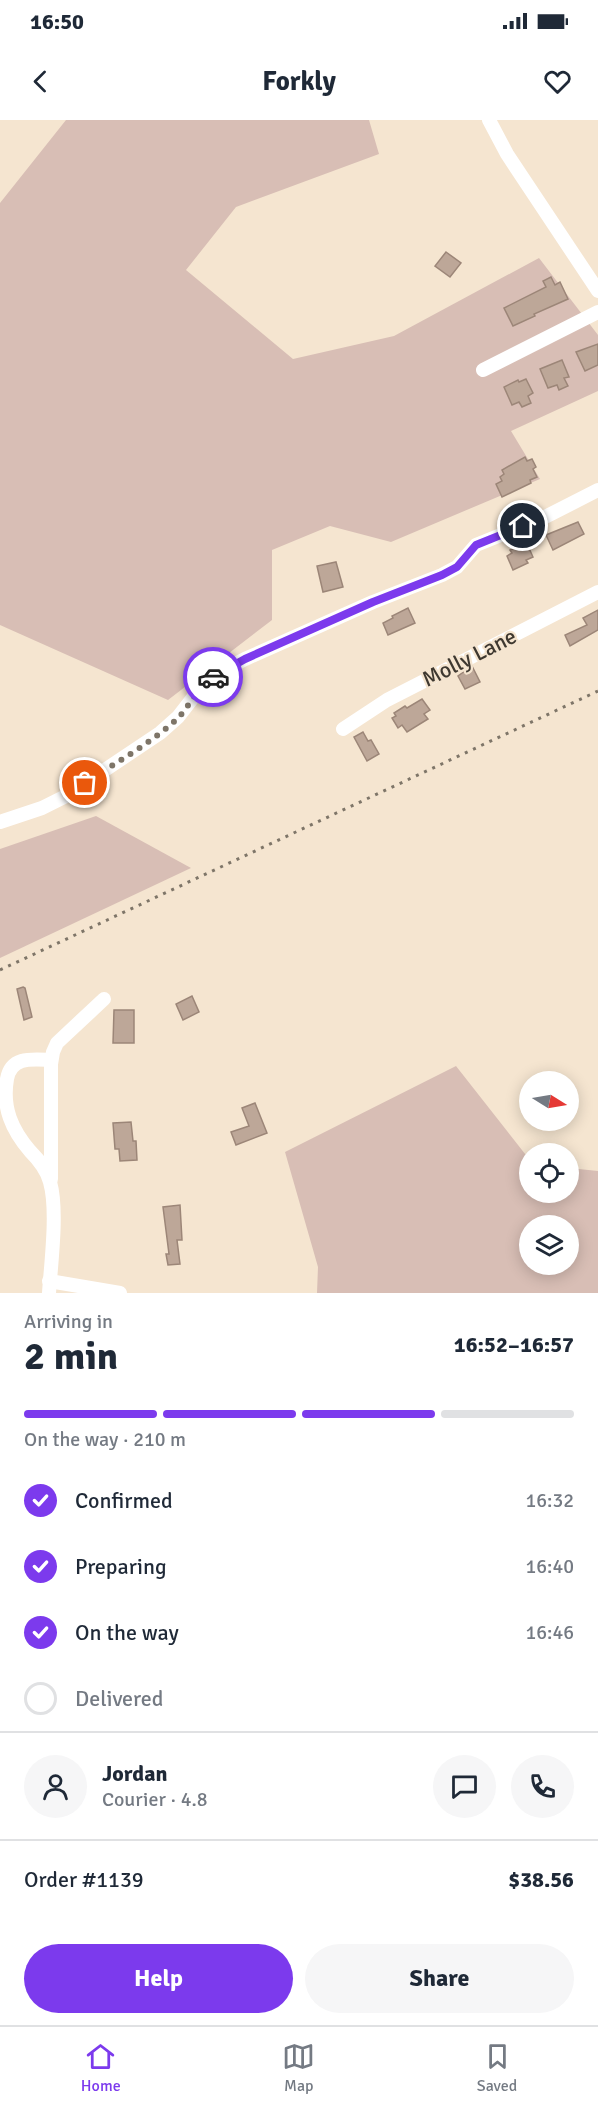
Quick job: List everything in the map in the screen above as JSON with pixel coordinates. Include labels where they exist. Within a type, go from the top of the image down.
[{"type":"street","points":[[489,120],[507,154],[598,291]]},
{"type":"street","points":[[483,370],[598,312]]},
{"type":"street","points":[[0,822],[42,808],[66,796],[160,733],[178,717],[206,681],[245,659],[373,602],[442,575],[457,567],[476,545],[543,518],[598,490]]},
{"type":"street","name":"Molly Lane","points":[[344,729],[387,700],[598,592]]},
{"type":"street","points":[[104,999],[57,1043],[51,1060],[52,1255],[49,1287],[120,1293]]},
{"type":"street","points":[[51,1060],[25,1059],[16,1062],[8,1075],[6,1103],[12,1127],[47,1173],[51,1184]]},
{"type":"shaded area","points":[[66,120],[369,120],[379,154],[236,207],[186,270],[293,359],[394,336],[539,258],[598,335],[598,391],[511,431],[540,479],[391,542],[330,526],[272,550],[272,620],[168,700],[0,625],[0,203]]},
{"type":"shaded area","points":[[96,816],[191,868],[0,958],[0,849]]},
{"type":"shaded area","points":[[456,1066],[519,1146],[519,1203],[579,1203],[579,1169],[598,1171],[598,1293],[317,1293],[318,1267],[285,1152]]},
{"type":"building","points":[[446,252],[461,263],[450,277],[435,266]]},
{"type":"building","points":[[551,277],[555,285],[560,282],[568,299],[513,326],[504,308],[546,287],[543,281]]},
{"type":"building","points":[[598,344],[598,365],[585,371],[576,352]]},
{"type":"building","points":[[562,360],[569,377],[564,378],[568,386],[559,390],[557,385],[548,388],[540,369]]},
{"type":"building","points":[[526,379],[533,393],[528,396],[531,403],[522,407],[519,402],[512,405],[504,387]]},
{"type":"building","points":[[525,457],[527,461],[532,459],[537,477],[530,480],[531,483],[502,497],[496,484],[502,481],[500,477],[504,474],[502,470]]},
{"type":"building","points":[[578,522],[584,534],[553,550],[546,535]]},
{"type":"building","points":[[519,546],[520,549],[528,546],[533,557],[526,560],[528,563],[513,570],[507,556],[512,553],[510,550]]},
{"type":"building","points":[[336,562],[343,587],[323,592],[317,566]]},
{"type":"building","points":[[408,608],[415,623],[388,635],[383,623]]},
{"type":"building","points":[[598,610],[598,630],[570,646],[565,635],[587,625],[583,618]]},
{"type":"building","points":[[472,666],[480,682],[465,689],[458,676]]},
{"type":"building","points":[[422,699],[430,710],[424,714],[428,719],[407,732],[402,725],[398,728],[392,718],[396,716],[394,713]]},
{"type":"building","points":[[363,732],[379,754],[367,761],[354,737]]},
{"type":"building","points":[[23,987],[32,1017],[24,1020],[17,989]]},
{"type":"building","points":[[192,996],[199,1012],[183,1020],[176,1004]]},
{"type":"building","points":[[114,1010],[134,1010],[134,1043],[113,1043]]},
{"type":"building","points":[[255,1103],[267,1133],[236,1145],[231,1132],[249,1126],[242,1108]]},
{"type":"building","points":[[131,1122],[133,1141],[136,1141],[137,1160],[120,1161],[119,1149],[115,1149],[113,1123]]},
{"type":"building","points":[[180,1205],[182,1240],[177,1240],[180,1264],[168,1265],[166,1254],[169,1254],[163,1207]]},
{"type":"railway","points":[[0,970],[598,691]]},
{"type":"way so far","points":[[85,783],[160,733],[178,717],[206,681],[213,677]]},
{"type":"route","points":[[213,677],[245,659],[373,602],[442,575],[457,567],[476,545],[523,526]]}]
